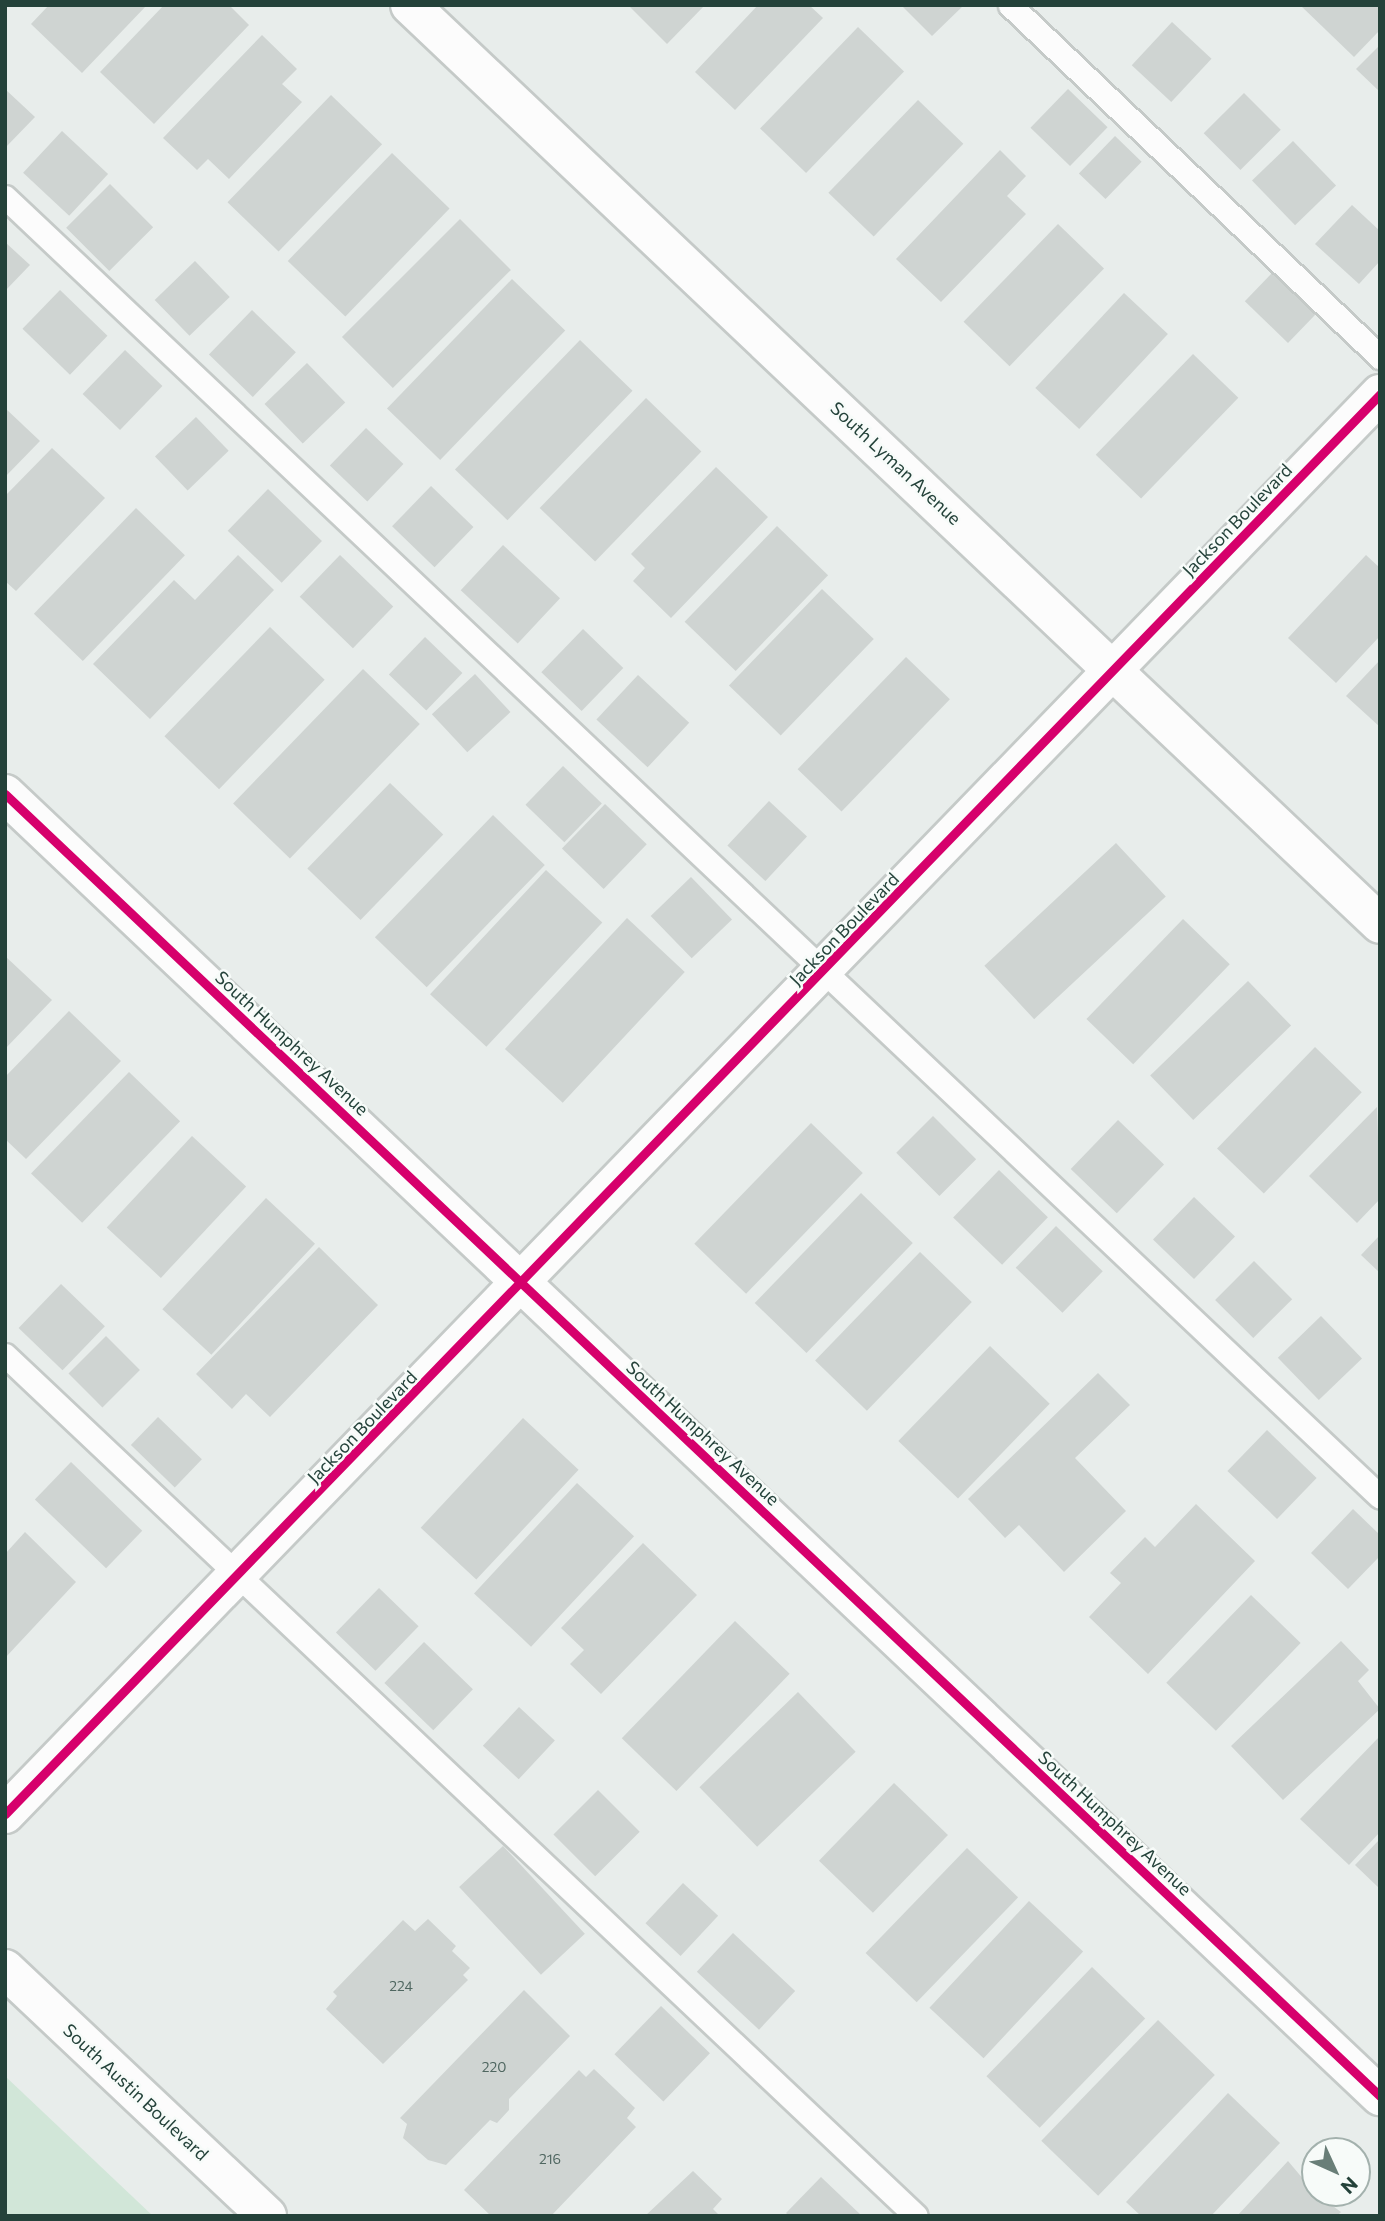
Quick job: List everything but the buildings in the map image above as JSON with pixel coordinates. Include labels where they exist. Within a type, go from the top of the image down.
[{"type":"street","name":"South Lyman Avenue","points":[[410,5],[1115,670],[1380,924]]},
{"type":"street","name":"Jackson Boulevard","points":[[5,1814],[523,1284],[1380,394]]},
{"type":"street","name":"South Humphrey Avenue","points":[[5,793],[1380,2096]]},
{"type":"street","name":"South Austin Boulevard","points":[[5,1969],[267,2216]]},
{"type":"lane","points":[[1010,5],[1380,357]]},
{"type":"lane","points":[[5,197],[1380,1497]]},
{"type":"lane","points":[[5,1355],[916,2216]]},
{"type":"green space","points":[[5,2076],[153,2216],[5,2216]]},
{"type":"cycle path","points":[[5,1814],[1380,394]]},
{"type":"cycle path","points":[[5,794],[1380,2096]]}]
